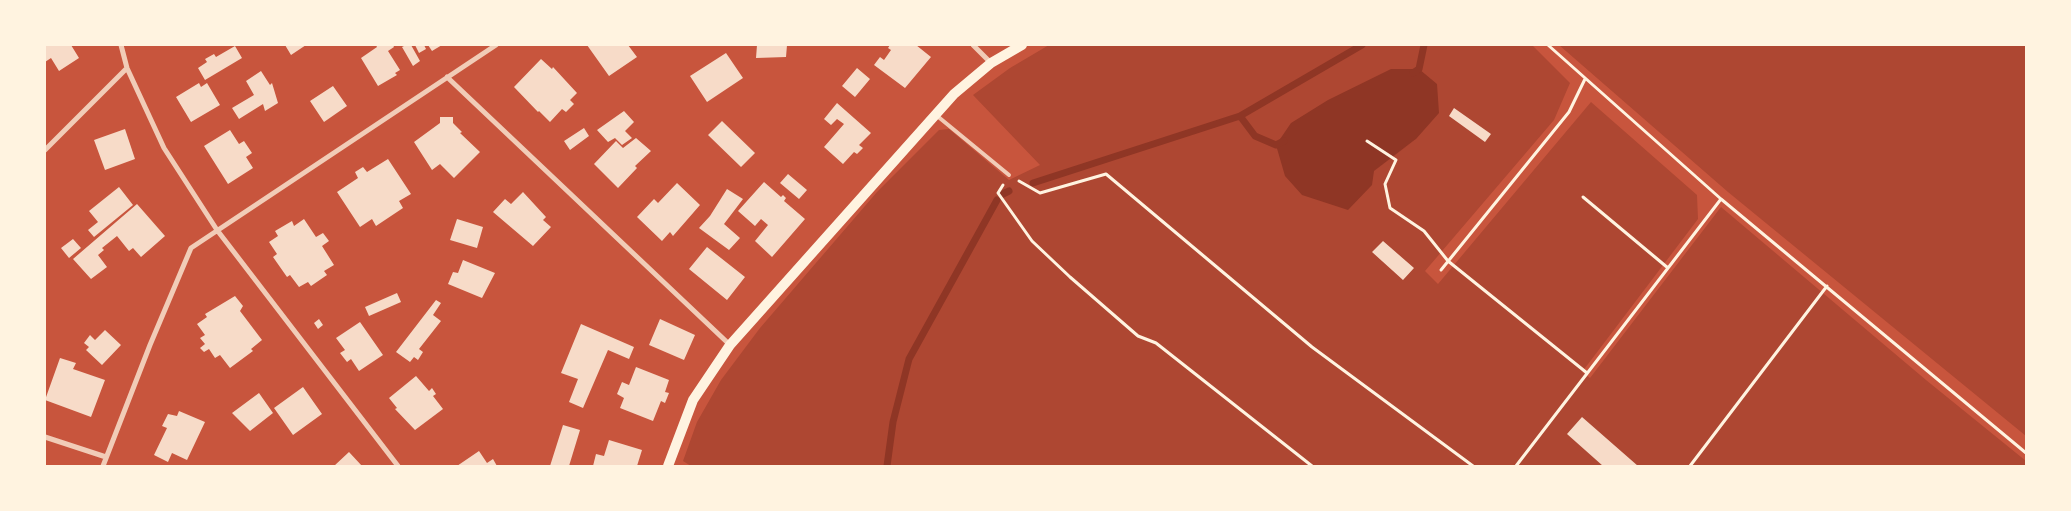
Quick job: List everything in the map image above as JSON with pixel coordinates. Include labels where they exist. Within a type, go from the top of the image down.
[{"type":"main road","points":[[668,466],[693,400],[730,345],[954,94],[991,63],[1022,45]]},
{"type":"street","points":[[121,45],[127,68],[164,148],[217,230],[398,466]]},
{"type":"street","points":[[103,466],[191,248],[496,45]]},
{"type":"street","points":[[973,45],[991,63]]},
{"type":"street","points":[[45,150],[127,68]]},
{"type":"street","points":[[447,77],[730,345]]},
{"type":"street","points":[[45,437],[106,458]]},
{"type":"lane","points":[[936,115],[1010,175]]},
{"type":"path","points":[[1548,45],[1721,199],[2026,453]]},
{"type":"path","points":[[1440,270],[1569,112],[1585,79]]},
{"type":"path","points":[[1367,141],[1396,160],[1385,184],[1390,208],[1424,232],[1448,261],[1587,373]]},
{"type":"path","points":[[1312,466],[1156,343],[1138,336],[1032,241],[998,193],[1010,175],[1040,192],[1106,174],[1312,347],[1473,466]]},
{"type":"path","points":[[1584,197],[1668,268]]},
{"type":"path","points":[[1516,466],[1721,199]]},
{"type":"path","points":[[1690,466],[1827,286]]},
{"type":"shaded area","points":[[1049,45],[1532,45],[1570,83],[1554,120],[1425,271],[1438,284],[1591,102],[1697,195],[1698,219],[1582,372],[1590,378],[1721,207],[1926,380],[2026,461],[2026,466],[691,466],[683,461],[697,422],[721,380],[760,328],[877,192],[939,130],[949,129],[1009,180],[1040,165],[973,95],[1010,68]],"holes":[[[1416,139],[1373,171],[1302,195]]]},
{"type":"shaded area","points":[[1559,45],[2026,45],[2026,436],[1728,192]]},
{"type":"shaded area","points":[[1391,69],[1419,69],[1437,84],[1439,113],[1416,139],[1374,171],[1372,185],[1348,210],[1302,195],[1285,176],[1276,145],[1291,123],[1328,100]]},
{"type":"building","points":[[45,45],[71,45],[79,58],[59,71],[51,58],[45,62]]},
{"type":"building","points":[[285,45],[306,45],[291,55]]},
{"type":"building","points":[[376,45],[393,45],[394,47],[388,51],[400,70],[395,73],[397,75],[378,86],[361,58],[377,47]]},
{"type":"building","points":[[411,45],[420,61],[413,66],[402,47]]},
{"type":"building","points":[[415,45],[424,45],[426,49],[419,53]]},
{"type":"building","points":[[428,45],[442,45],[432,51]]},
{"type":"building","points":[[587,45],[628,45],[637,57],[609,76]]},
{"type":"building","points":[[757,45],[787,45],[786,57],[756,58]]},
{"type":"building","points":[[890,45],[916,45],[931,57],[905,88],[874,65],[880,57],[884,60],[891,50],[888,48]]},
{"type":"building","points":[[235,46],[242,58],[205,80],[198,68],[207,62],[205,59],[214,54],[216,57]]},
{"type":"building","points":[[726,53],[743,78],[707,102],[690,76]]},
{"type":"building","points":[[541,59],[552,69],[553,67],[577,93],[570,100],[574,104],[566,112],[562,109],[550,122],[514,87]]},
{"type":"building","points":[[857,68],[870,79],[855,97],[842,86]]},
{"type":"building","points":[[261,71],[270,85],[272,83],[278,103],[265,111],[263,104],[239,119],[232,108],[254,95],[246,81]]},
{"type":"building","points":[[199,83],[201,87],[207,83],[220,105],[191,122],[176,97]]},
{"type":"building","points":[[333,86],[347,106],[324,122],[310,101]]},
{"type":"building","points":[[837,103],[871,133],[859,145],[863,148],[857,154],[854,152],[843,164],[824,147],[844,124],[837,119],[831,125],[824,119]]},
{"type":"building","points":[[1454,108],[1491,134],[1485,142],[1449,116]]},
{"type":"building","points":[[624,111],[634,122],[625,131],[632,138],[622,145],[615,138],[608,142],[597,130]]},
{"type":"building","points":[[440,117],[453,117],[453,123],[462,132],[460,133],[480,152],[454,178],[440,164],[432,170],[414,142],[440,123]]},
{"type":"building","points":[[722,121],[755,153],[741,167],[708,135]]},
{"type":"building","points":[[584,128],[589,136],[570,150],[564,141]]},
{"type":"building","points":[[125,129],[135,159],[105,170],[94,140]]},
{"type":"building","points":[[230,130],[239,144],[244,141],[252,153],[246,157],[253,168],[228,184],[204,146]]},
{"type":"building","points":[[636,138],[651,151],[635,166],[637,168],[618,188],[594,164],[616,141],[623,148]]},
{"type":"building","points":[[388,159],[411,194],[399,201],[403,208],[376,226],[372,219],[360,227],[337,192],[358,178],[355,172],[363,167],[367,172]]},
{"type":"building","points":[[788,174],[807,190],[799,199],[780,183]]},
{"type":"building","points":[[764,182],[781,197],[783,195],[786,198],[784,201],[805,219],[772,257],[755,241],[768,225],[761,219],[755,226],[738,211]]},
{"type":"building","points":[[677,183],[700,205],[673,236],[670,232],[662,241],[637,217],[654,199],[658,203]]},
{"type":"building","points":[[119,187],[133,205],[94,237],[88,230],[98,222],[89,211]]},
{"type":"building","points":[[727,189],[743,199],[724,224],[740,238],[729,250],[699,228],[710,216]]},
{"type":"building","points":[[523,192],[546,217],[543,220],[551,227],[533,246],[493,212],[505,199],[511,204]]},
{"type":"building","points":[[137,204],[165,236],[141,257],[133,248],[129,251],[117,236],[102,248],[104,250],[98,255],[107,267],[91,279],[73,259]]},
{"type":"building","points":[[304,219],[316,237],[323,233],[329,241],[322,246],[334,265],[324,271],[327,275],[311,286],[308,282],[299,287],[290,275],[287,277],[273,257],[277,254],[269,242],[278,236],[275,231],[292,221],[294,226]]},
{"type":"building","points":[[457,219],[483,227],[477,248],[450,240]]},
{"type":"building","points":[[73,239],[81,248],[69,258],[61,248]]},
{"type":"building","points":[[1383,241],[1414,268],[1403,280],[1372,252]]},
{"type":"building","points":[[707,247],[745,277],[727,300],[689,269]]},
{"type":"building","points":[[463,260],[495,273],[482,298],[448,284],[453,272],[458,273]]},
{"type":"building","points":[[397,293],[401,302],[369,316],[365,307]]},
{"type":"building","points":[[235,296],[243,306],[240,311],[262,340],[251,349],[253,351],[230,368],[220,355],[215,358],[209,349],[204,352],[200,348],[205,344],[200,338],[205,335],[197,324],[207,317],[205,314]]},
{"type":"building","points":[[436,300],[441,303],[433,315],[441,321],[419,349],[423,352],[418,360],[414,357],[410,362],[396,352]]},
{"type":"building","points":[[319,319],[323,325],[318,329],[314,323]]},
{"type":"building","points":[[660,319],[695,335],[684,360],[649,345]]},
{"type":"building","points":[[360,322],[383,355],[359,371],[351,359],[347,362],[340,353],[345,350],[336,338]]},
{"type":"building","points":[[581,324],[634,347],[629,359],[608,350],[583,408],[569,402],[578,379],[561,373]]},
{"type":"building","points":[[105,330],[121,345],[102,365],[86,350],[89,347],[84,343],[90,335],[95,340]]},
{"type":"building","points":[[60,358],[76,363],[73,369],[105,380],[91,417],[45,400]]},
{"type":"building","points":[[636,367],[669,380],[665,392],[669,393],[665,403],[661,401],[653,421],[620,408],[624,398],[617,394],[622,382],[629,385]]},
{"type":"building","points":[[416,376],[429,391],[432,388],[436,394],[433,396],[443,409],[415,430],[395,409],[397,408],[389,398]]},
{"type":"building","points":[[303,387],[322,414],[293,435],[274,408]]},
{"type":"building","points":[[259,393],[273,413],[250,431],[232,413]]},
{"type":"building","points":[[179,411],[205,422],[187,460],[172,453],[168,462],[154,455],[167,428],[162,426],[168,414],[177,416]]},
{"type":"building","points":[[1582,417],[1638,466],[1603,466],[1567,434]]},
{"type":"building","points":[[563,425],[580,430],[569,466],[550,466]]},
{"type":"building","points":[[609,440],[642,450],[637,466],[593,466],[596,454],[604,456]]},
{"type":"building","points":[[479,451],[487,463],[493,459],[497,466],[457,466]]},
{"type":"building","points":[[349,452],[362,466],[334,466]]},
{"type":"waterway","points":[[1033,183],[1240,116],[1362,45]]},
{"type":"waterway","points":[[1413,73],[1419,69],[1424,45]]},
{"type":"waterway","points":[[1240,116],[1255,136],[1276,145],[1284,141]]},
{"type":"waterway","points":[[1003,194],[1009,191]]},
{"type":"waterway","points":[[887,466],[893,422],[909,359],[997,200]]}]
